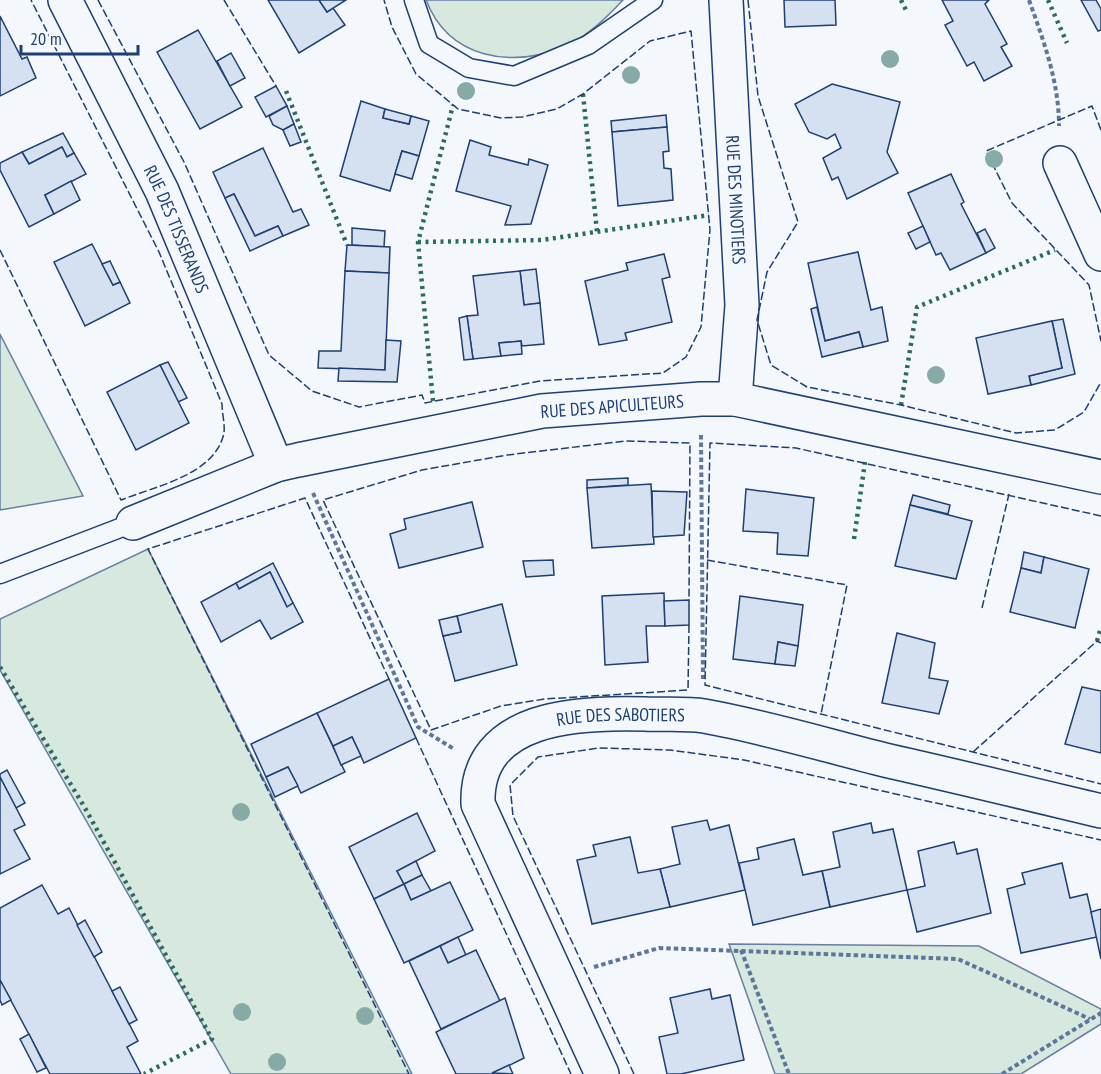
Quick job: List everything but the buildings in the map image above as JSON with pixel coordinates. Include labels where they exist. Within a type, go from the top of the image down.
[{"type":"street","name":"RUE DES TISSERANDS","points":[[65,0],[162,191],[287,463]]},
{"type":"street","name":"RUE DES MINOTIERS","points":[[726,0],[742,305],[735,399]]},
{"type":"street","points":[[1060,163],[1101,254]]},
{"type":"street","name":"RUE DES APICULTEURS","points":[[134,523],[287,463],[542,411],[701,399],[735,399],[1101,477]]},
{"type":"street","name":"RUE DES SABOTIERS","points":[[482,767],[496,749],[516,733],[559,717],[606,713],[702,716],[1101,811]]},
{"type":"street","points":[[482,767],[477,784],[478,804],[602,1074]]},
{"type":"lane","points":[[414,0],[429,44],[469,68],[514,76],[588,45],[653,0]]},
{"type":"lane","points":[[0,574],[134,523]]},
{"type":"path","points":[[1029,0],[1051,62],[1059,108],[1060,163]]},
{"type":"path","points":[[701,399],[702,716]]},
{"type":"path","points":[[287,463],[418,727],[482,767]]},
{"type":"path","points":[[556,975],[585,970],[659,948],[958,959],[1090,1019]]},
{"type":"path","points":[[741,950],[789,1074]]},
{"type":"path","points":[[1002,1074],[1101,1013]]},
{"type":"shaded area","points":[[426,0],[623,0],[589,32],[566,46],[524,57],[504,57],[484,54],[466,47],[436,20]]},
{"type":"shaded area","points":[[0,334],[83,496],[0,510]]},
{"type":"shaded area","points":[[148,549],[412,1074],[231,1074],[0,670],[0,619]]},
{"type":"shaded area","points":[[729,944],[979,946],[1101,1009],[1101,1024],[1021,1074],[775,1074]]},
{"type":"hedge","points":[[901,0],[906,10]]},
{"type":"hedge","points":[[1048,0],[1067,43]]},
{"type":"hedge","points":[[286,91],[347,245]]},
{"type":"hedge","points":[[583,94],[597,232]]},
{"type":"hedge","points":[[433,401],[418,242],[453,105]]},
{"type":"hedge","points":[[418,242],[542,240],[709,215]]},
{"type":"hedge","points":[[901,405],[917,307],[1055,250]]},
{"type":"hedge","points":[[854,539],[865,462]]},
{"type":"hedge","points":[[1097,641],[1101,627]]},
{"type":"hedge","points":[[0,667],[85,808],[212,1039],[144,1074]]},
{"type":"fence","points":[[0,250],[121,500],[167,484],[197,469],[209,459],[224,433],[222,404],[159,252],[31,0]]},
{"type":"fence","points":[[98,0],[184,162],[269,355],[312,391],[359,407],[422,395],[425,403],[540,381],[663,373],[686,357],[701,327],[710,230],[691,31],[650,41],[583,94],[557,109],[522,117],[501,118],[458,109],[416,74],[392,27],[384,0]]},
{"type":"fence","points":[[224,0],[276,86]]},
{"type":"fence","points":[[748,0],[758,96],[798,222],[767,272],[757,320],[771,365],[807,387],[901,405],[1016,433],[1055,430],[1084,412],[1101,382]]},
{"type":"fence","points":[[1101,130],[1092,106],[986,151],[1012,203],[1089,285],[1101,341]]},
{"type":"fence","points":[[689,600],[690,443],[626,441],[507,455],[422,470],[323,500],[431,730],[501,706],[545,699],[688,690],[689,625]]},
{"type":"fence","points":[[1101,516],[796,448],[710,443],[705,685],[1101,784]]},
{"type":"fence","points":[[982,608],[1009,494]]},
{"type":"fence","points":[[389,679],[305,498],[148,549],[409,1074]]},
{"type":"fence","points":[[707,560],[847,585],[821,714]]},
{"type":"fence","points":[[973,752],[1097,641],[1101,643]]},
{"type":"fence","points":[[416,738],[571,1074]]},
{"type":"fence","points":[[634,1074],[513,816],[510,785],[538,757],[599,748],[670,750],[744,760],[1101,840]]}]
